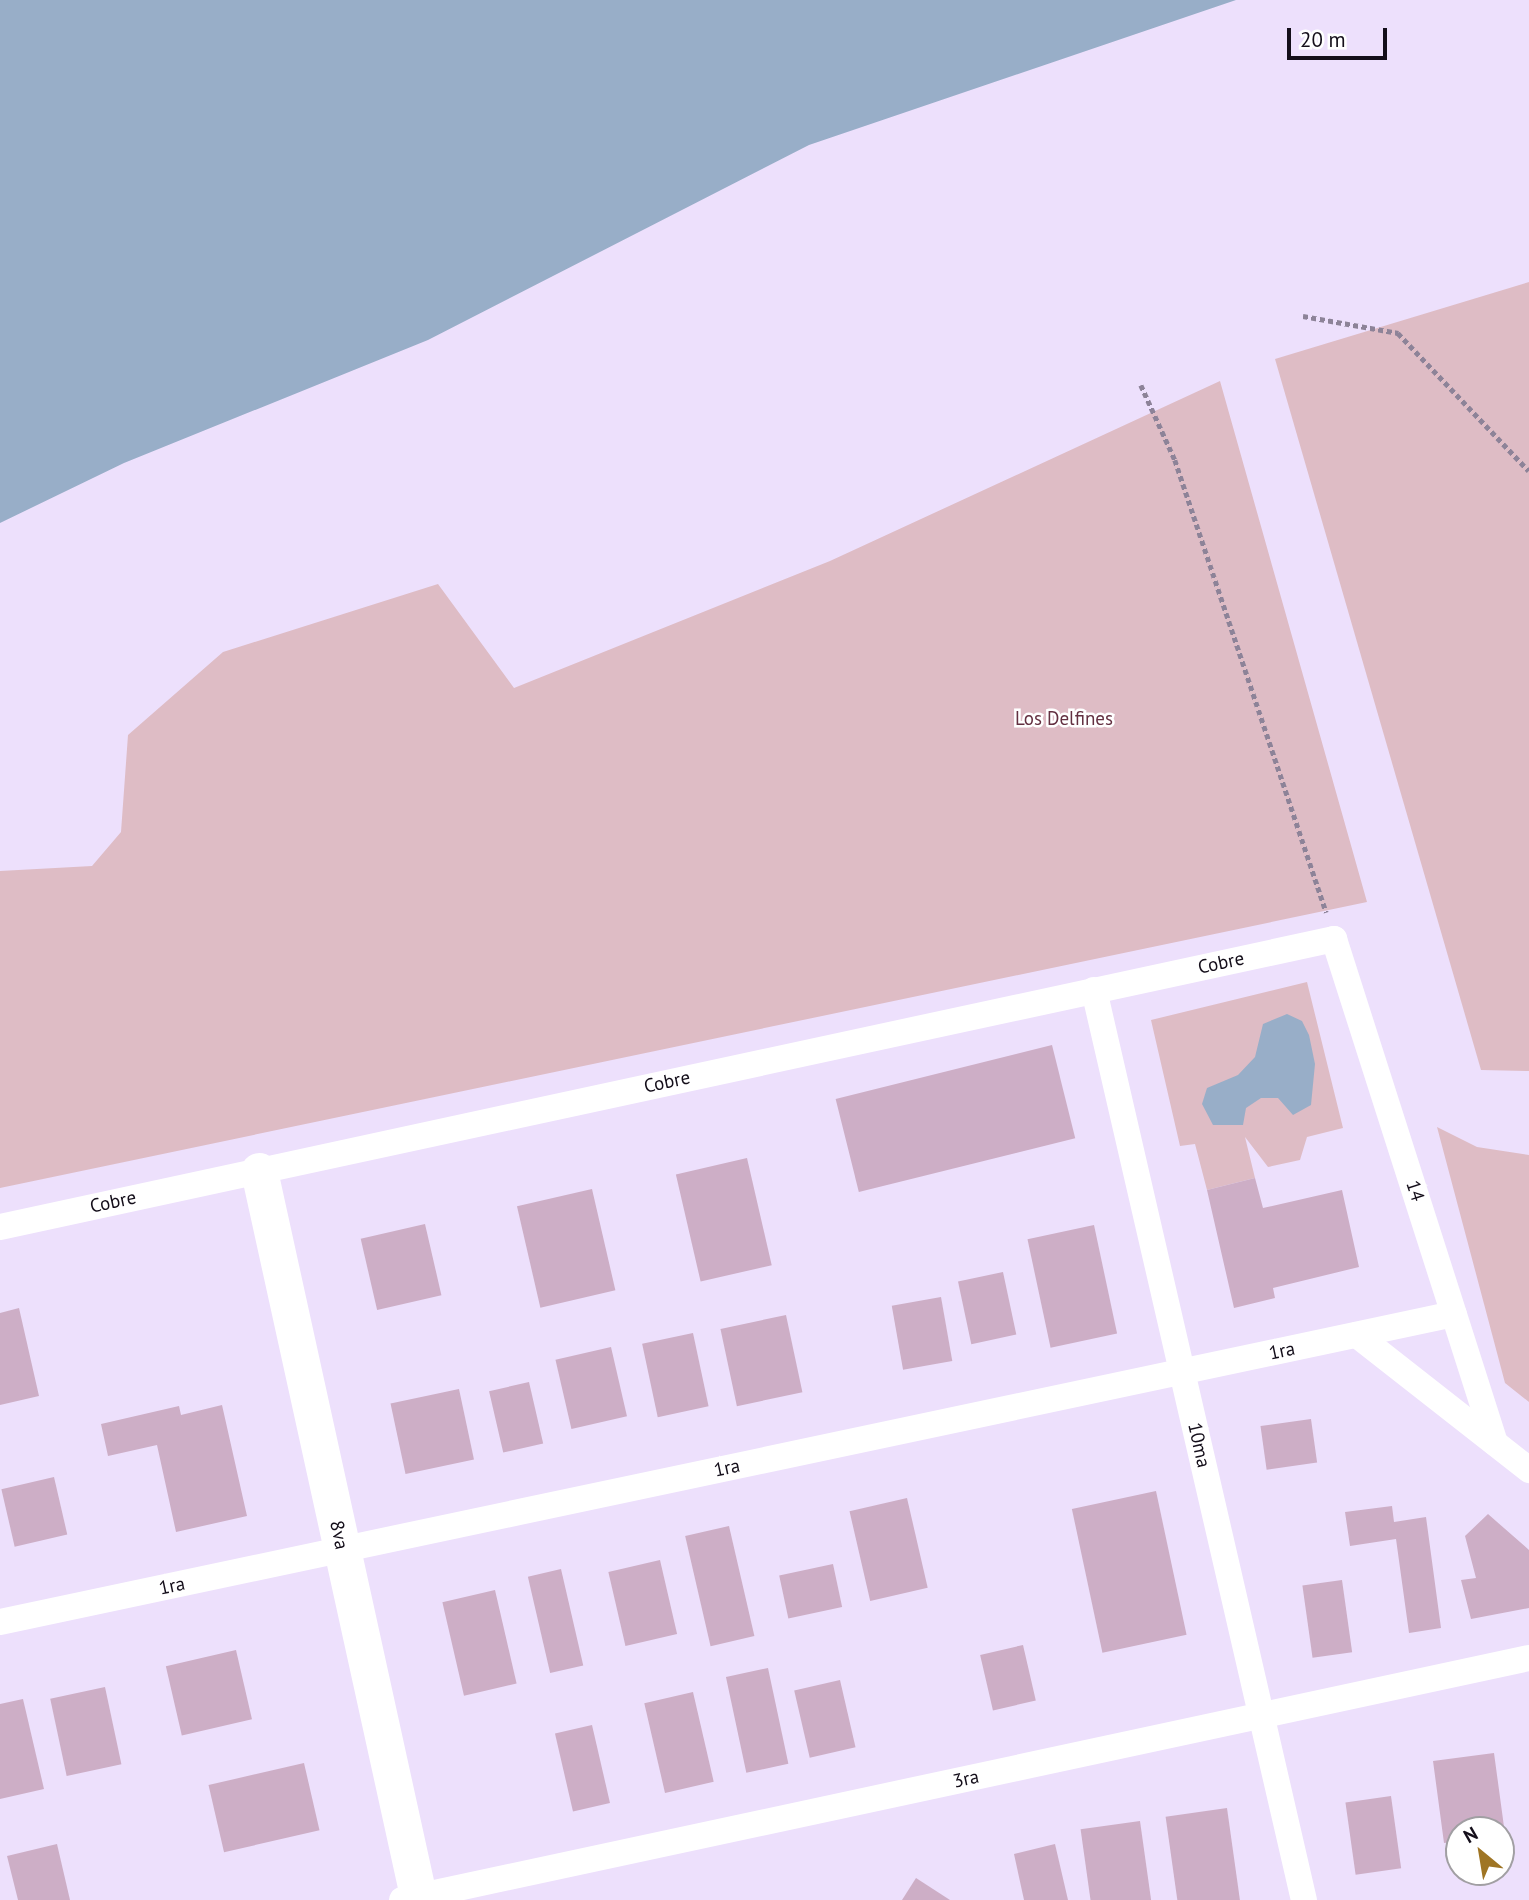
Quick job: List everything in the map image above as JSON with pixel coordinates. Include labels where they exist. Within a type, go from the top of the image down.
[{"type":"street","name":"Cobre","points":[[0,1227],[1334,939]]},
{"type":"street","name":"14","points":[[1334,939],[1495,1443]]},
{"type":"street","name":"10ma","points":[[1094,990],[1304,1900]]},
{"type":"street","name":"8va","points":[[259,1171],[342,1550],[413,1899]]},
{"type":"street","name":"1ra","points":[[0,1622],[1454,1314]]},
{"type":"street","points":[[1357,1335],[1529,1470]]},
{"type":"street","name":"3ra","points":[[413,1899],[1529,1658]]},
{"type":"path","points":[[1303,316],[1398,333],[1529,471]]},
{"type":"path","points":[[1141,385],[1175,460],[1334,939]]},
{"type":"green space","points":[[1529,282],[1529,1071],[1481,1070],[1275,359]]},
{"type":"green space","name":"Los Delfines","points":[[1220,381],[1367,902],[0,1188],[0,871],[92,866],[121,832],[128,735],[223,652],[438,584],[514,688],[830,561]]},
{"type":"green space","points":[[1307,982],[1343,1128],[1307,1137],[1300,1160],[1268,1167],[1245,1137],[1255,1178],[1207,1190],[1195,1144],[1180,1146],[1151,1020]]},
{"type":"green space","points":[[1437,1127],[1477,1147],[1529,1155],[1529,1402],[1505,1383]]},
{"type":"water","points":[[0,0],[1236,0],[809,145],[428,340],[124,463],[0,523]]},
{"type":"water","points":[[1287,1014],[1302,1021],[1309,1035],[1315,1064],[1311,1105],[1293,1115],[1278,1098],[1261,1098],[1246,1108],[1243,1125],[1213,1125],[1202,1104],[1207,1088],[1238,1075],[1255,1057],[1263,1024]]},
{"type":"building","points":[[1052,1045],[1075,1138],[859,1192],[836,1099]]},
{"type":"building","points":[[747,1158],[772,1265],[701,1282],[676,1174]]},
{"type":"building","points":[[1255,1178],[1263,1208],[1342,1190],[1359,1267],[1273,1288],[1275,1298],[1234,1308],[1207,1190]]},
{"type":"building","points":[[592,1189],[615,1290],[540,1308],[517,1206]]},
{"type":"building","points":[[425,1224],[441,1295],[377,1310],[361,1239]]},
{"type":"building","points":[[1094,1225],[1117,1334],[1051,1348],[1027,1239]]},
{"type":"building","points":[[1003,1272],[1016,1335],[971,1344],[958,1282]]},
{"type":"building","points":[[941,1297],[952,1361],[903,1370],[892,1306]]},
{"type":"building","points":[[19,1308],[39,1396],[0,1405],[0,1313]]},
{"type":"building","points":[[786,1315],[802,1392],[737,1406],[720,1329]]},
{"type":"building","points":[[693,1333],[709,1406],[658,1417],[642,1344]]},
{"type":"building","points":[[611,1347],[627,1416],[571,1429],[555,1360]]},
{"type":"building","points":[[529,1382],[543,1443],[503,1453],[489,1391]]},
{"type":"building","points":[[459,1389],[474,1459],[405,1474],[391,1404]]},
{"type":"building","points":[[222,1405],[247,1516],[176,1532],[157,1445],[108,1456],[101,1424],[179,1406],[181,1415]]},
{"type":"building","points":[[1311,1419],[1317,1463],[1267,1470],[1260,1426]]},
{"type":"building","points":[[54,1477],[67,1534],[15,1547],[1,1489]]},
{"type":"building","points":[[1156,1491],[1187,1635],[1102,1653],[1072,1509]]},
{"type":"building","points":[[907,1498],[928,1588],[870,1601],[850,1511]]},
{"type":"building","points":[[1392,1506],[1394,1522],[1426,1517],[1441,1628],[1409,1633],[1396,1539],[1350,1546],[1345,1512]]},
{"type":"building","points":[[1488,1514],[1529,1550],[1529,1608],[1471,1619],[1461,1580],[1476,1578],[1465,1536]]},
{"type":"building","points":[[729,1526],[754,1636],[711,1646],[685,1536]]},
{"type":"building","points":[[660,1560],[677,1634],[625,1646],[608,1572]]},
{"type":"building","points":[[833,1564],[842,1607],[788,1618],[779,1575]]},
{"type":"building","points":[[561,1569],[583,1665],[550,1673],[528,1577]]},
{"type":"building","points":[[1342,1580],[1352,1652],[1313,1658],[1302,1586]]},
{"type":"building","points":[[495,1590],[517,1684],[464,1696],[442,1602]]},
{"type":"building","points":[[1023,1645],[1036,1701],[993,1710],[980,1655]]},
{"type":"building","points":[[236,1650],[252,1719],[182,1735],[166,1666]]},
{"type":"building","points":[[768,1668],[788,1764],[746,1773],[726,1677]]},
{"type":"building","points":[[840,1680],[856,1747],[810,1758],[794,1691]]},
{"type":"building","points":[[105,1687],[121,1764],[67,1776],[50,1699]]},
{"type":"building","points":[[693,1692],[714,1782],[665,1793],[644,1703]]},
{"type":"building","points":[[23,1699],[44,1789],[0,1799],[0,1704]]},
{"type":"building","points":[[592,1725],[610,1803],[573,1811],[555,1734]]},
{"type":"building","points":[[1494,1753],[1503,1816],[1445,1816],[1444,1843],[1433,1761]]},
{"type":"building","points":[[304,1763],[320,1830],[224,1852],[209,1785]]},
{"type":"building","points":[[1391,1796],[1401,1868],[1356,1875],[1345,1802]]},
{"type":"building","points":[[1227,1808],[1240,1900],[1177,1900],[1166,1817]]},
{"type":"building","points":[[1140,1821],[1151,1900],[1091,1900],[1081,1829]]},
{"type":"building","points":[[57,1844],[70,1900],[18,1900],[7,1856]]},
{"type":"building","points":[[1055,1844],[1068,1900],[1024,1900],[1014,1854]]},
{"type":"building","points":[[916,1878],[950,1900],[902,1900]]}]
